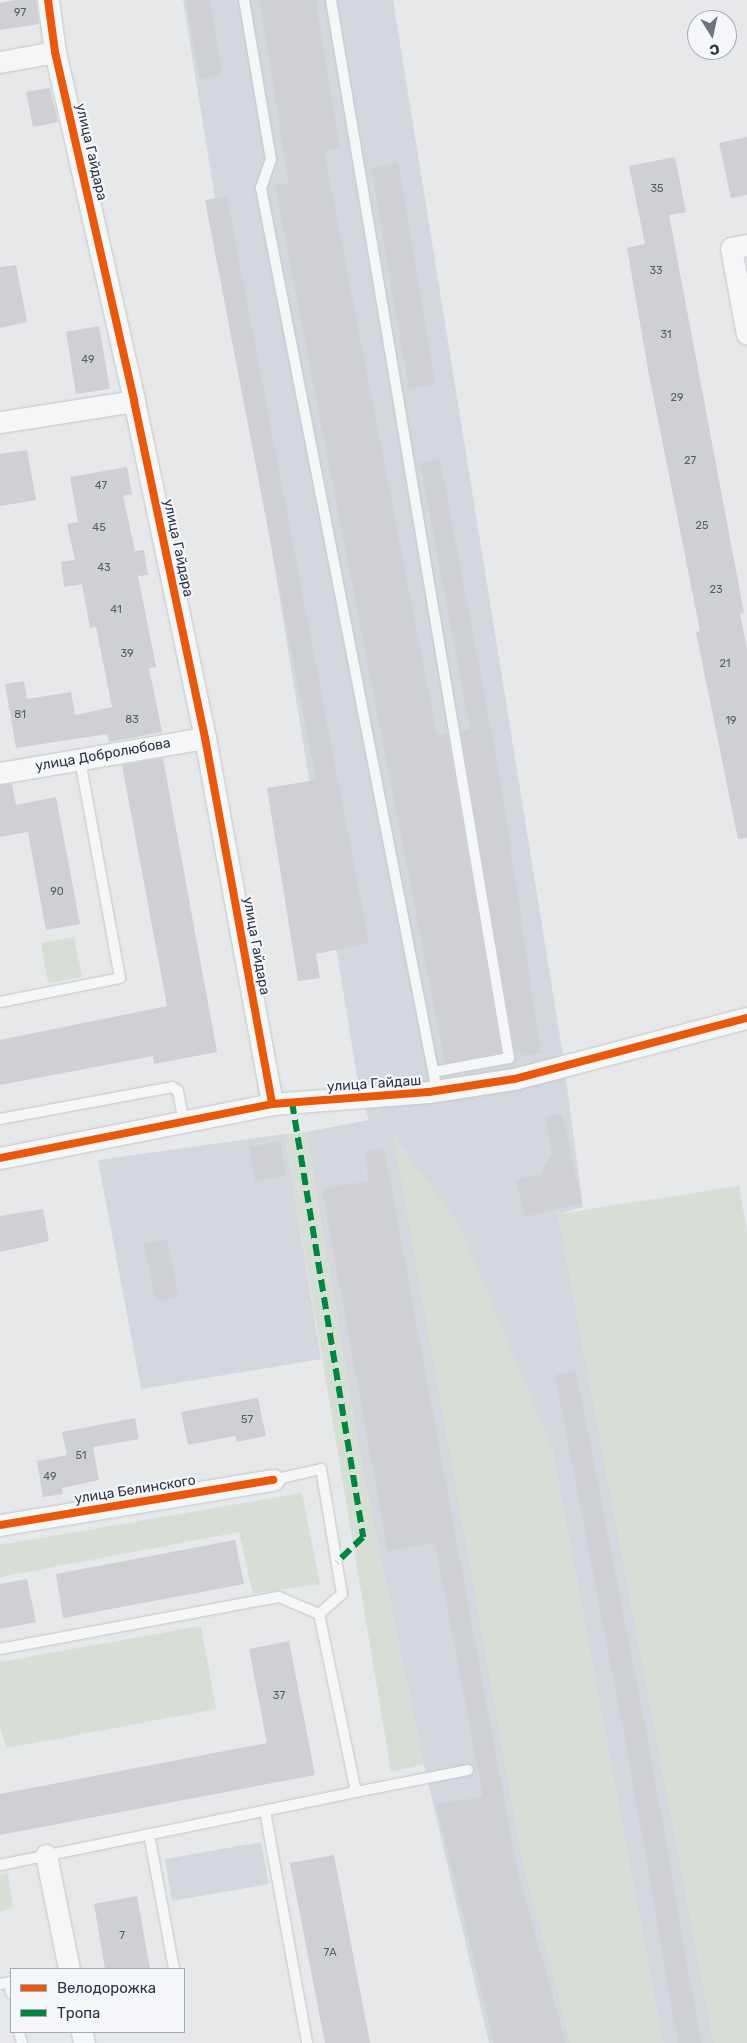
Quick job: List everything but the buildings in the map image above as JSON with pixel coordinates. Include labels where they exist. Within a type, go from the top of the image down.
[{"type":"street","name":"улица Гайдара","points":[[48,0],[55,52],[134,401],[205,738],[272,1104]]},
{"type":"street","points":[[0,62],[55,52]]},
{"type":"street","points":[[747,245],[731,248],[747,334]]},
{"type":"street","points":[[0,422],[134,401]]},
{"type":"street","name":"улица Добролюбова","points":[[0,773],[205,738]]},
{"type":"street","name":"улица Гайдаш","points":[[0,1158],[272,1104],[435,1081],[514,1078],[747,1018]]},
{"type":"street","name":"улица Белинского","points":[[0,1525],[273,1480]]},
{"type":"street","points":[[46,1855],[69,1968]]},
{"type":"lane","points":[[244,0],[271,159],[261,188],[435,1081],[509,1058],[331,0]]},
{"type":"lane","points":[[0,1002],[120,978],[80,759]]},
{"type":"lane","points":[[0,1119],[172,1087],[178,1091],[184,1121]]},
{"type":"lane","points":[[273,1480],[321,1469],[342,1594],[319,1614]]},
{"type":"lane","points":[[0,1649],[279,1597],[319,1614]]},
{"type":"lane","points":[[319,1614],[356,1792]]},
{"type":"lane","points":[[0,1865],[468,1770]]},
{"type":"lane","points":[[265,1811],[307,2043]]},
{"type":"lane","points":[[149,1834],[174,1968]]},
{"type":"shaded area","points":[[183,0],[393,0],[563,1056],[583,1207],[558,1214],[714,2043],[663,2043],[552,1448],[394,1136],[522,1857],[571,2043],[489,2043],[424,1765],[362,1467],[306,1132],[369,1120],[359,1089]]},
{"type":"shaded area","points":[[74,937],[82,977],[48,983],[41,943]]},
{"type":"shaded area","points":[[306,1132],[362,1467],[424,1765],[391,1771],[285,1134]]},
{"type":"shaded area","points":[[285,1134],[321,1359],[141,1389],[98,1160]]},
{"type":"shaded area","points":[[393,1135],[459,1224],[552,1448],[663,2043],[571,2043],[522,1857]]},
{"type":"shaded area","points":[[739,1186],[747,1232],[747,2043],[714,2043],[558,1214]]},
{"type":"shaded area","points":[[302,1493],[320,1584],[253,1594],[239,1532],[0,1577],[0,1545]]},
{"type":"shaded area","points":[[201,1626],[216,1709],[7,1748],[0,1727],[0,1662]]},
{"type":"shaded area","points":[[261,1842],[269,1884],[172,1901],[165,1859]]},
{"type":"shaded area","points":[[8,1873],[13,1908],[0,1911],[0,1875]]},
{"type":"marked path","points":[[292,1102],[363,1537],[337,1562]]},
{"type":"cycle path","points":[[48,0],[55,52],[134,401],[205,738],[272,1104]]},
{"type":"cycle path","points":[[0,1158],[272,1104],[429,1092],[514,1079],[747,1018]]},
{"type":"cycle path","points":[[0,1525],[273,1480]]}]
